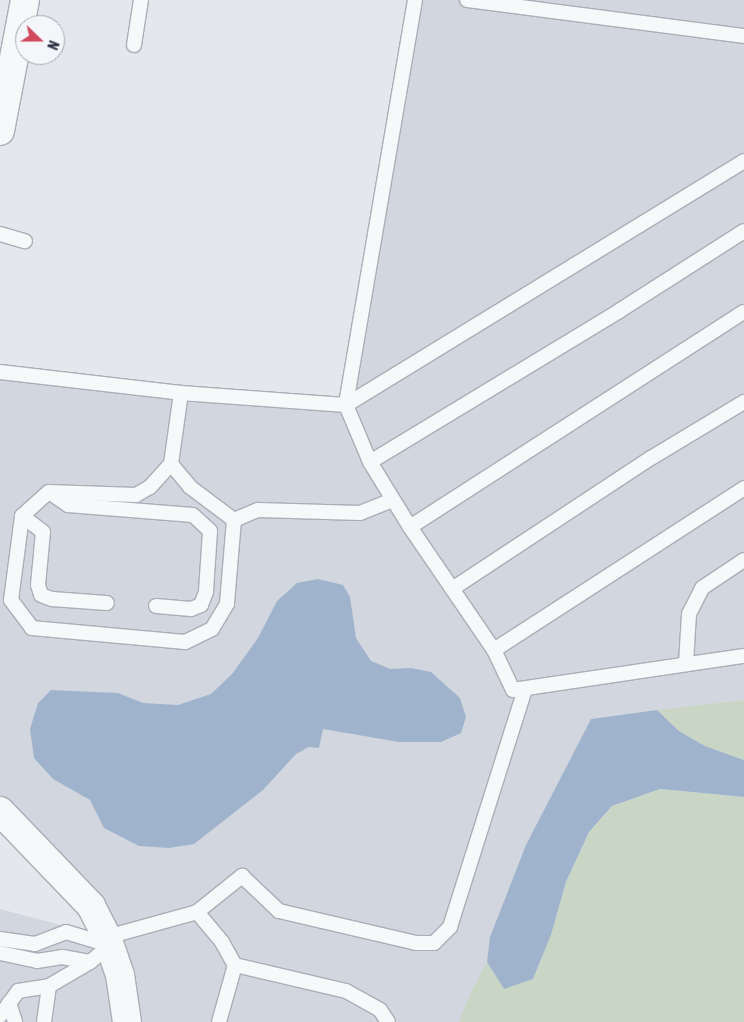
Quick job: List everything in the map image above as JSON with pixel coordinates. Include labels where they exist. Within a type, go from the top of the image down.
[{"type":"street","points":[[0,131],[25,0]]},
{"type":"street","points":[[0,812],[91,906],[102,948],[120,975],[127,1022]]},
{"type":"lane","points":[[134,45],[140,0]]},
{"type":"lane","points":[[415,0],[346,405],[370,462],[410,527],[494,650],[513,690],[744,656]]},
{"type":"lane","points":[[467,0],[744,36]]},
{"type":"lane","points":[[0,372],[181,394],[346,405],[744,161]]},
{"type":"lane","points":[[370,462],[619,311],[744,232]]},
{"type":"lane","points":[[0,234],[25,241]]},
{"type":"lane","points":[[410,527],[744,312]]},
{"type":"lane","points":[[181,394],[171,464],[150,487],[136,495],[49,492],[22,516],[11,600],[32,628],[185,642],[212,629],[226,604],[234,520]]},
{"type":"lane","points":[[452,588],[651,458],[744,402]]},
{"type":"lane","points":[[171,464],[190,487],[234,520]]},
{"type":"lane","points":[[494,650],[744,488]]},
{"type":"lane","points":[[49,492],[68,506],[193,515],[210,531],[206,592],[201,605],[192,609],[156,606]]},
{"type":"lane","points":[[234,520],[258,510],[360,513],[393,500]]},
{"type":"lane","points":[[22,516],[43,532],[38,585],[41,595],[52,599],[107,603]]},
{"type":"lane","points":[[686,664],[689,614],[702,588],[744,560]]},
{"type":"lane","points":[[0,953],[37,961],[102,948],[197,912],[242,876],[279,911],[416,943],[434,943],[450,927],[525,688]]},
{"type":"lane","points":[[197,912],[222,942],[235,965],[219,1022]]},
{"type":"lane","points":[[0,939],[35,944],[66,932],[102,948]]},
{"type":"lane","points":[[0,1016],[18,991],[49,986],[102,948]]},
{"type":"lane","points":[[235,965],[346,991],[380,1010],[388,1022]]},
{"type":"lane","points":[[44,1022],[49,986]]},
{"type":"lane","points":[[5,1007],[6,1022]]},
{"type":"lane","points":[[5,1007],[15,1022]]},
{"type":"shaded area","points":[[415,0],[744,0],[744,700],[591,719],[478,1022],[0,1022],[0,909],[106,937],[0,811],[0,372],[345,405]]},
{"type":"green space","points":[[744,700],[744,760],[705,746],[679,731],[657,710]]},
{"type":"green space","points":[[660,789],[744,797],[744,1022],[459,1022],[472,990],[487,962],[504,988],[533,979],[551,935],[566,882],[589,832],[612,806]]},
{"type":"water","points":[[318,579],[343,585],[350,597],[356,638],[371,661],[390,669],[411,668],[431,672],[460,698],[466,717],[461,733],[441,742],[399,742],[323,729],[319,748],[309,747],[296,754],[263,790],[194,844],[169,848],[139,846],[104,828],[90,800],[53,779],[34,758],[30,729],[38,703],[51,690],[118,693],[143,703],[178,705],[211,694],[232,674],[258,638],[277,601],[297,583]]},
{"type":"water","points":[[657,710],[679,731],[705,746],[744,760],[744,797],[660,789],[612,806],[589,832],[566,882],[551,935],[533,979],[504,989],[487,962],[490,937],[526,845],[591,719]]}]
